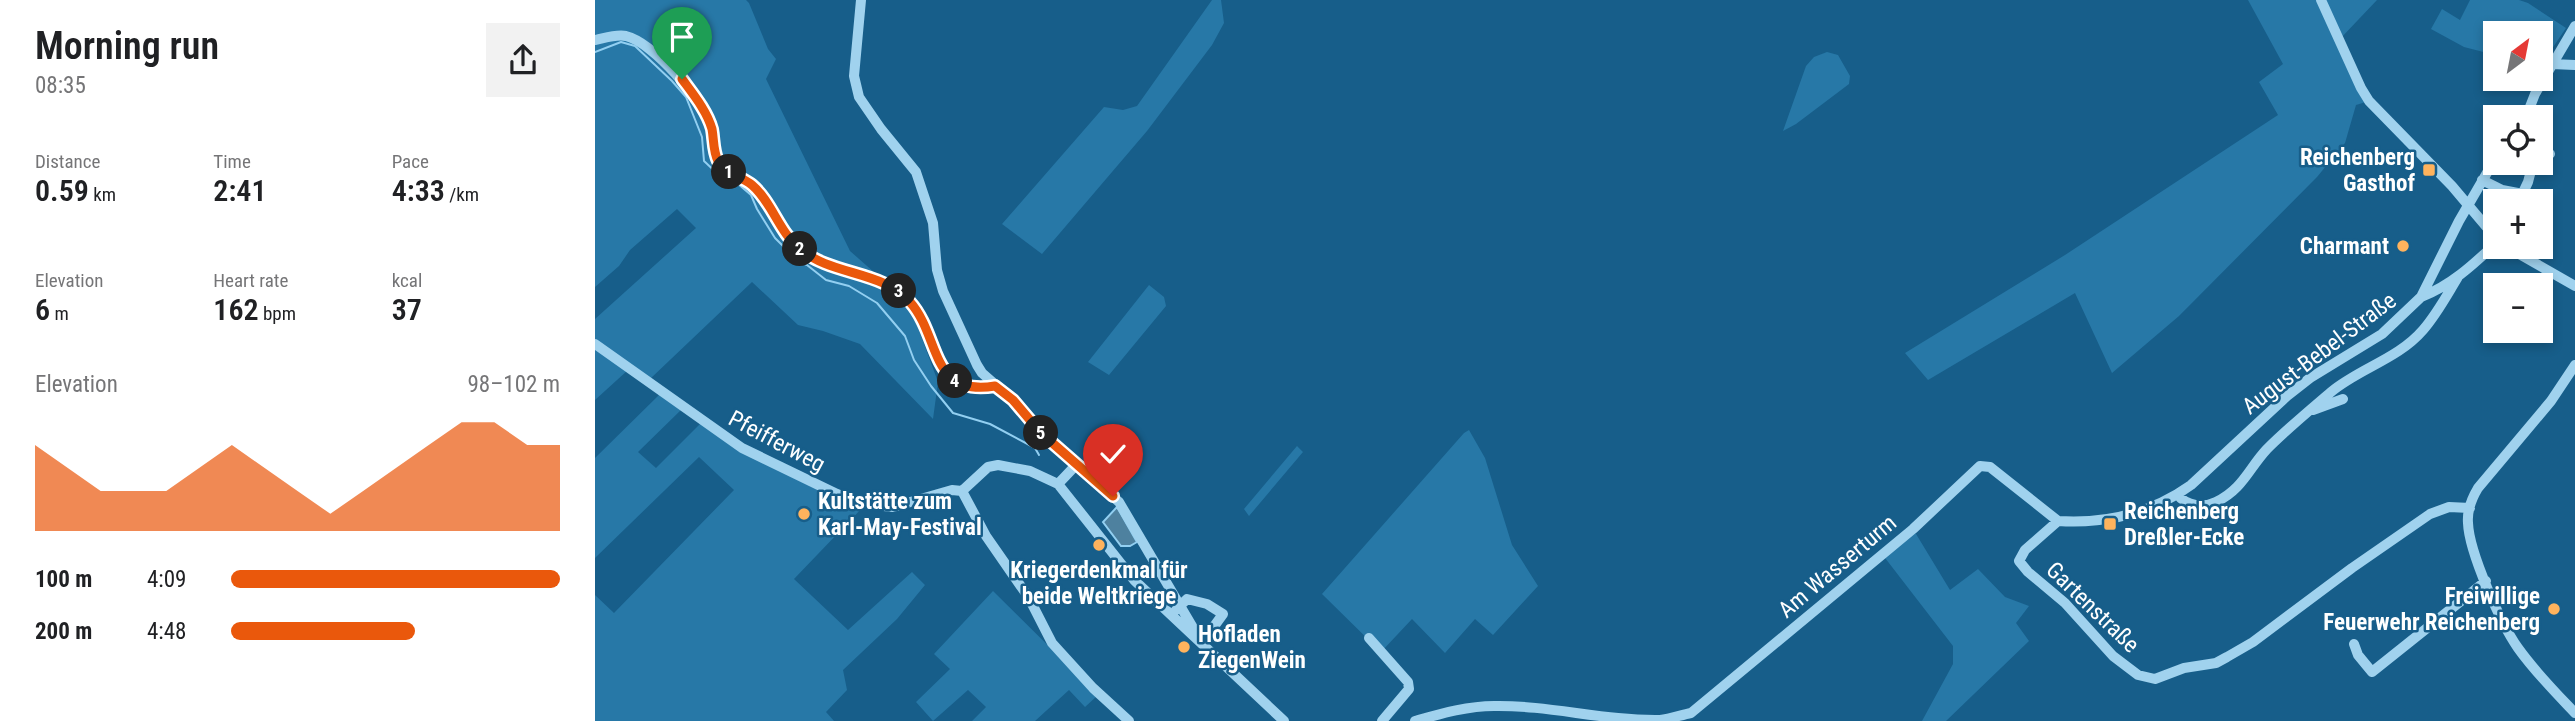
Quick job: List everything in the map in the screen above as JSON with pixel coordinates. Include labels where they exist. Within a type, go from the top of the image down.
[{"type":"street","points":[[862,0],[854,76],[859,97],[880,129],[916,172],[933,223],[937,270],[943,291],[977,365],[995,386],[1013,400],[1041,433],[1119,502],[1202,643]]},
{"type":"street","points":[[2321,0],[2369,101],[2483,222]]},
{"type":"street","points":[[2553,62],[2575,26]]},
{"type":"street","points":[[595,40],[626,36],[641,43],[682,79],[700,103],[711,128],[716,158],[722,169],[751,184],[798,248],[833,268],[883,283],[898,291],[916,310],[938,361],[954,380],[976,389],[995,386]]},
{"type":"street","points":[[2553,64],[2575,65]]},
{"type":"street","name":"August-Bebel-Straße","points":[[2059,521],[2083,523],[2109,519],[2157,507],[2178,495],[2287,396],[2310,378],[2382,334],[2421,297],[2485,175]]},
{"type":"street","points":[[2482,180],[2501,189]]},
{"type":"street","name":"August-Bebel-Straße","points":[[2421,297],[2437,291],[2458,277],[2483,255]]},
{"type":"street","points":[[2528,259],[2575,286]]},
{"type":"street","name":"August-Bebel-Straße","points":[[2178,495],[2182,500],[2202,506],[2217,502],[2244,482],[2266,450],[2312,410],[2349,379],[2392,357],[2421,332],[2458,277]]},
{"type":"street","name":"Pfeifferweg","points":[[595,344],[705,424],[742,447],[837,494],[865,504],[893,507],[952,490],[962,491]]},
{"type":"street","points":[[2575,365],[2551,401],[2478,488],[2473,496],[2468,522],[2471,542],[2505,627],[2539,675],[2575,713]]},
{"type":"street","name":"August-Bebel-Straße","points":[[2312,410],[2343,400]]},
{"type":"street","points":[[1058,484],[1077,464]]},
{"type":"street","points":[[1129,721],[1093,688],[1052,643],[1029,598],[986,536],[962,491],[988,467],[999,465],[1030,471],[1058,484],[1135,580],[1279,720]]},
{"type":"street","name":"Am Wasserturm","points":[[1626,720],[1661,720],[1691,713],[1913,529],[1980,466],[1990,467],[2059,521]]},
{"type":"street","name":"Gartenstraße","points":[[2059,521],[2025,550],[2019,561],[2028,572],[2066,603],[2108,651],[2139,675],[2155,679],[2183,668],[2216,663],[2253,642],[2430,514],[2449,507],[2470,508]]},
{"type":"street","points":[[1135,580],[1155,565]]},
{"type":"street","points":[[2354,644],[2358,655],[2372,672],[2486,582]]},
{"type":"street","points":[[1171,615],[1187,599],[1207,604],[1223,614],[1202,643]]},
{"type":"street","points":[[1369,638],[1408,682],[1409,690],[1382,721]]},
{"type":"street","points":[[1415,721],[1495,705],[1626,720]]},
{"type":"shaded area","points":[[595,0],[746,0],[749,3],[768,49],[776,59],[766,79],[850,251],[909,303],[938,382],[933,419],[860,344],[798,325],[752,282],[650,379],[628,370],[595,400],[595,319],[696,228],[677,209],[630,250],[619,266],[595,287]]},
{"type":"shaded area","points":[[1212,0],[1221,0],[1224,23],[1212,45],[1147,131],[1042,254],[1002,224],[1104,107],[1123,110],[1137,106]]},
{"type":"shaded area","points":[[2248,0],[2377,0],[2339,40],[2369,101],[2356,105],[2345,143],[2317,177],[2179,316],[2112,373],[2075,293],[1928,380],[1905,353],[2065,255],[2278,115],[2259,82],[2283,64]]},
{"type":"shaded area","points":[[2470,0],[2519,0],[2566,28],[2553,47],[2553,21],[2483,21],[2483,52],[2464,47],[2431,29],[2442,9],[2460,20]]},
{"type":"shaded area","points":[[1827,52],[1838,55],[1850,76],[1849,84],[1783,131],[1806,66],[1814,57]]},
{"type":"shaded area","points":[[1149,285],[1164,297],[1166,306],[1109,375],[1088,362]]},
{"type":"shaded area","points":[[660,394],[682,409],[638,452],[656,468],[701,423],[864,506],[794,579],[848,630],[912,572],[925,585],[897,619],[843,670],[847,690],[826,712],[834,721],[595,721],[595,595],[614,613],[734,490],[699,457],[595,558],[595,458]]},
{"type":"shaded area","points":[[1469,430],[1485,458],[1512,545],[1538,586],[1493,635],[1475,619],[1445,653],[1412,619],[1381,652],[1322,594]]},
{"type":"shaded area","points":[[1297,446],[1303,452],[1249,516],[1244,509]]},
{"type":"shaded area","points":[[1117,507],[1137,542],[1130,546],[1121,546],[1103,522]]},
{"type":"shaded area","points":[[1913,529],[1950,590],[1978,569],[2005,597],[2029,606],[2016,623],[2029,641],[1946,721],[1922,721],[1953,664],[1953,646],[1882,554]]},
{"type":"shaded area","points":[[993,591],[1098,695],[1085,707],[1069,690],[1035,721],[972,721],[986,707],[968,690],[933,721],[916,702],[950,669],[934,654]]},
{"type":"waterway","points":[[595,52],[621,42],[635,46],[686,97],[702,137],[704,161],[722,178],[737,183],[751,195],[775,238],[798,261],[826,280],[849,286],[877,303],[905,336],[914,360],[953,413],[990,424],[1035,448],[1039,455]]},
{"type":"place","name":"Reichenberg Gasthof","points":[[2429,170]]},
{"type":"place","name":"Charmant","points":[[2403,246]]},
{"type":"place","name":"Kultstätte zum Karl-May-Festival","points":[[804,514]]},
{"type":"place","name":"Reichenberg Dreßler-Ecke","points":[[2110,524]]},
{"type":"place","name":"Kriegerdenkmal für beide Weltkriege","points":[[1099,545]]},
{"type":"place","name":"Freiwillige Feuerwehr Reichenberg","points":[[2554,609]]},
{"type":"place","name":"Hofladen ZiegenWein","points":[[1184,647]]},
{"type":"route","points":[[682,79],[700,103],[711,128],[716,158],[722,169],[751,184],[798,248],[833,268],[883,283],[898,291],[911,302],[921,318],[938,361],[954,380],[976,389],[995,386],[1013,400],[1041,433],[1113,496]]}]
